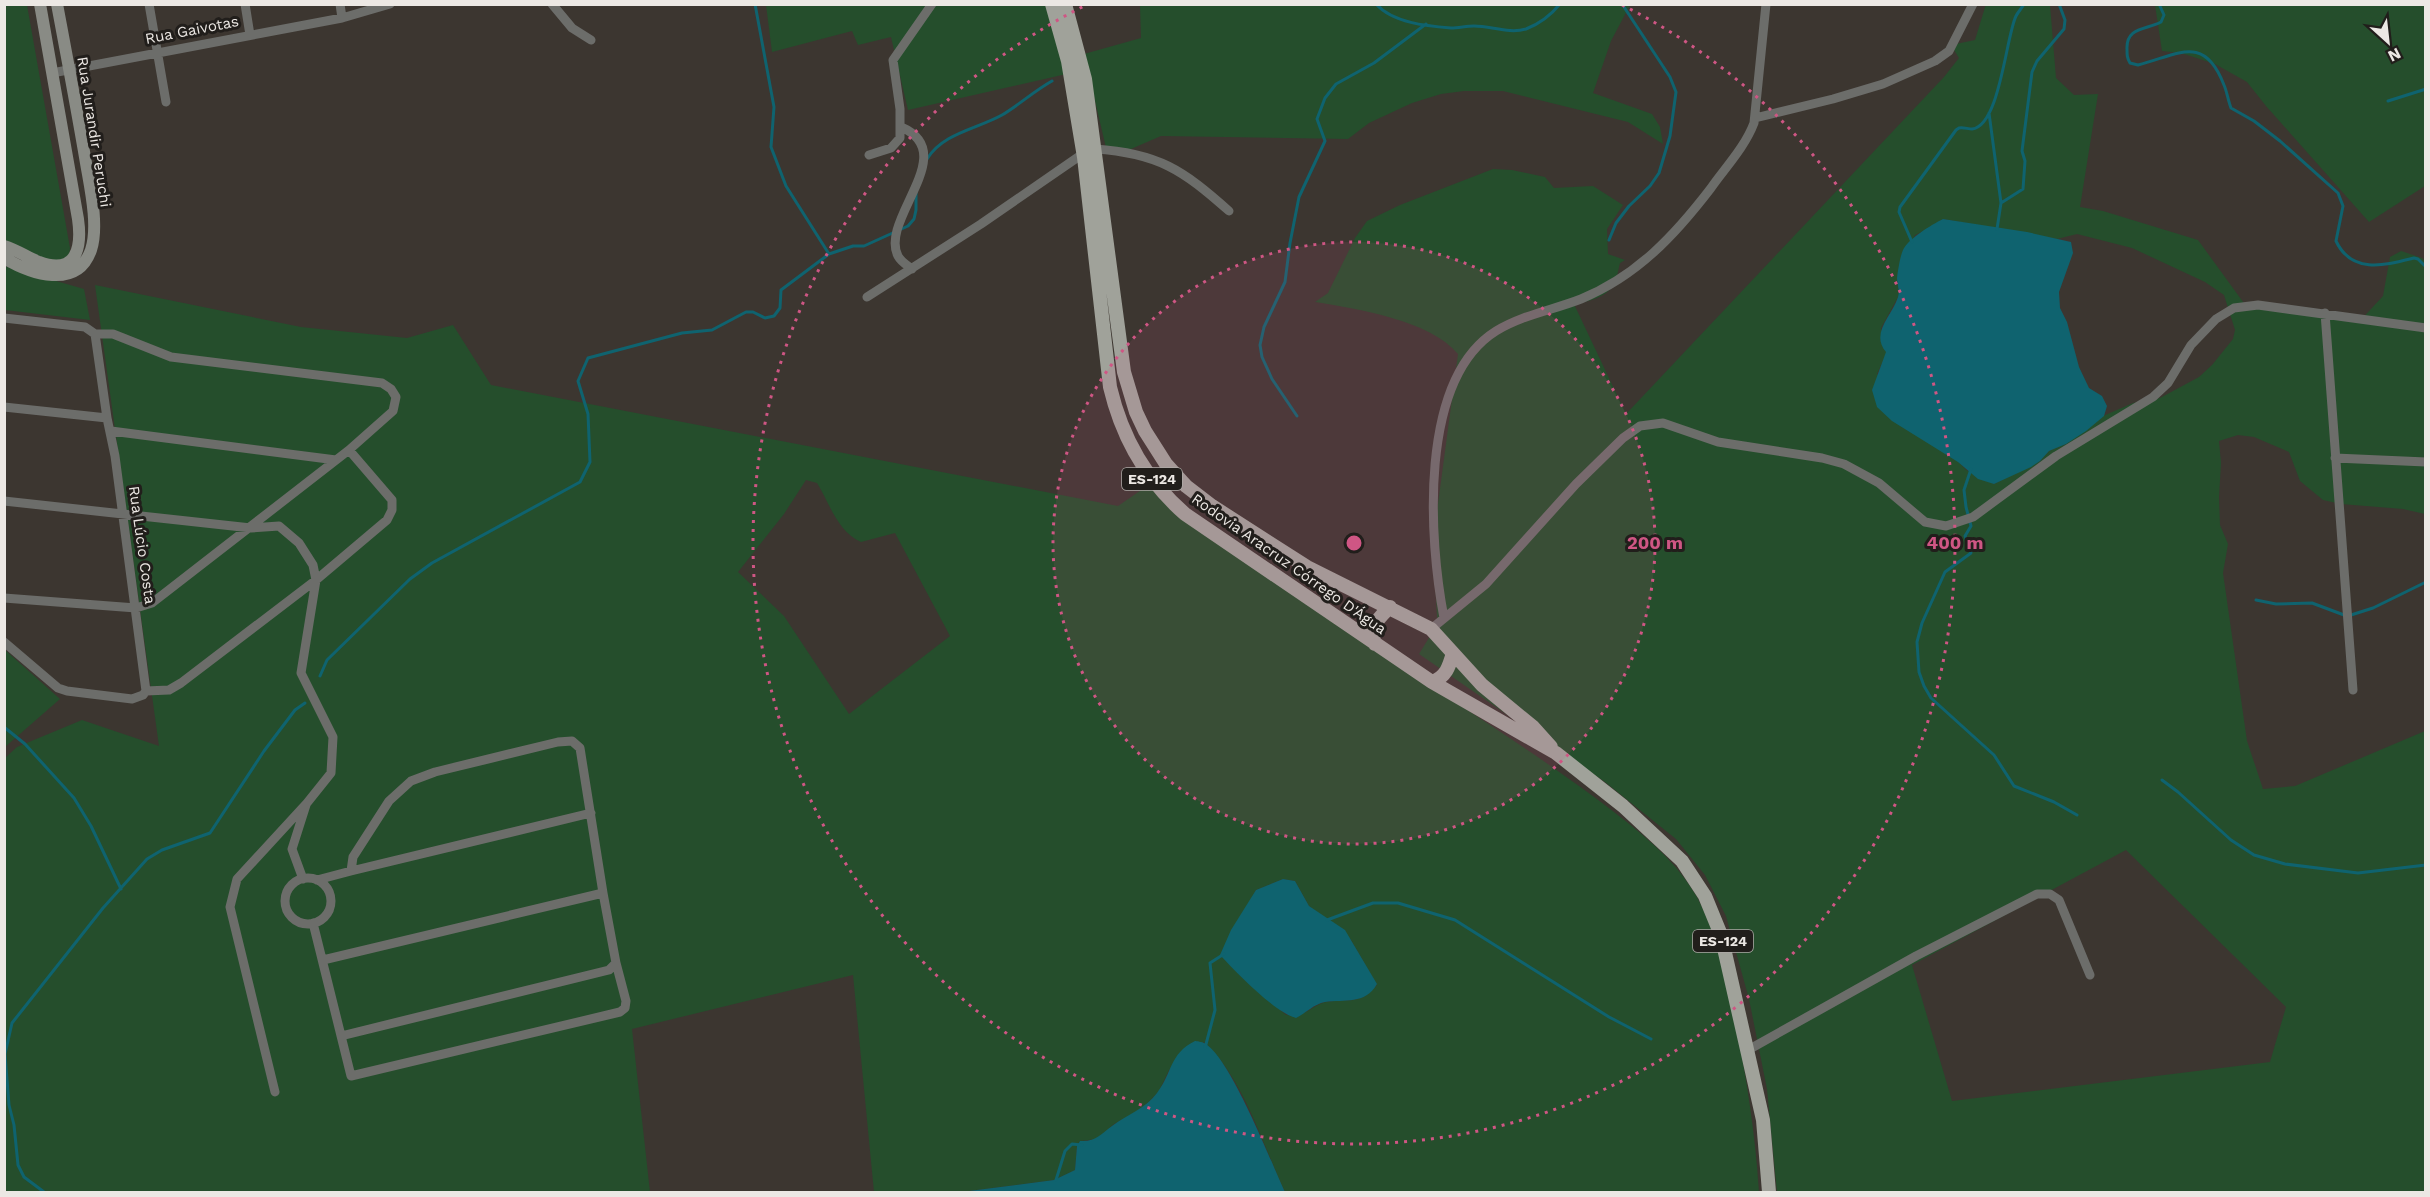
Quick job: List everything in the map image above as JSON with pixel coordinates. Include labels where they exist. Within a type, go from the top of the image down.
[{"type":"main road","name":"Rodovia Aracruz Córrego D'Água","points":[[1052,4],[1090,151],[1124,372],[1136,412],[1156,449],[1176,476],[1212,506],[1307,567],[1431,629],[1482,685],[1533,727],[1556,753],[1655,834],[1682,861],[1705,896],[1721,935],[1763,1120],[1769,1192]]},
{"type":"main road","name":"Rodovia Aracruz Córrego D'Água","points":[[1065,4],[1085,79],[1110,387],[1121,423],[1138,462],[1157,486],[1185,514],[1432,682],[1556,753]]},
{"type":"main road","points":[[1375,644],[1371,633],[1373,627],[1390,607]]},
{"type":"main road","points":[[1432,682],[1440,679],[1448,670],[1453,653]]},
{"type":"street","name":"Rua Jurandir Peruchi","points":[[20,259],[60,264],[75,256],[80,245],[78,219],[40,4]]},
{"type":"street","name":"Rua Jurandir Peruchi","points":[[20,259],[46,275],[60,276],[81,266],[90,251],[93,222],[91,198],[57,4]]},
{"type":"street","points":[[149,4],[166,102]]},
{"type":"street","points":[[245,4],[250,35]]},
{"type":"street","points":[[340,4],[342,18]]},
{"type":"street","name":"Rua Gaivotas","points":[[52,73],[342,18],[390,4]]},
{"type":"street","points":[[552,4],[572,28],[591,40]]},
{"type":"street","points":[[869,155],[897,144],[902,133],[893,60],[932,4]]},
{"type":"street","points":[[1444,618],[1434,541],[1435,459],[1447,404],[1461,369],[1480,344],[1496,331],[1604,288],[1640,266],[1686,220],[1747,138],[1755,118],[1766,4]]},
{"type":"street","points":[[1755,118],[1833,99],[1882,84],[1935,61],[1949,51],[1970,14],[1973,4]]},
{"type":"street","points":[[901,127],[917,138],[924,154],[921,174],[902,218],[896,248],[901,260],[912,269]]},
{"type":"street","points":[[867,297],[1090,151],[1135,153],[1171,166],[1188,175],[1229,211]]},
{"type":"street","points":[[4,246],[20,259]]},
{"type":"street","points":[[4,258],[20,259]]},
{"type":"street","points":[[1431,629],[1501,570],[1553,508],[1623,438],[1647,423],[1663,423],[1719,442],[1822,458],[1844,464],[1879,483],[1925,522],[1946,526],[1973,517],[2056,456],[2153,397],[2168,383],[2201,333],[2228,311],[2241,306],[2258,305],[2426,328]]},
{"type":"street","points":[[2325,314],[2353,690]]},
{"type":"street","points":[[4,318],[86,327],[95,334],[113,334],[171,357],[382,383],[391,389],[396,397],[393,411],[350,450],[152,603],[135,608],[4,598]]},
{"type":"street","name":"Rua Lúcio Costa","points":[[95,334],[107,418],[111,431],[146,691]]},
{"type":"street","points":[[4,407],[107,418]]},
{"type":"street","points":[[111,431],[336,460]]},
{"type":"street","points":[[4,642],[44,679],[67,691],[132,699],[143,695],[146,691],[169,690],[316,580],[387,520],[392,510],[392,500],[350,450]]},
{"type":"street","points":[[2335,458],[2426,462]]},
{"type":"street","points":[[4,501],[251,528],[279,526],[299,543],[313,565],[316,580],[301,673],[333,737],[331,773],[307,803],[237,879],[230,907],[275,1092]]},
{"type":"street","points":[[313,923],[351,1076],[620,1012],[625,1008],[626,1001],[616,963],[603,893],[580,748],[572,741],[558,742],[435,772],[411,781],[389,801],[353,857],[351,871]]},
{"type":"street","points":[[303,879],[292,849],[307,803]]},
{"type":"street","points":[[317,880],[327,889],[331,903],[325,915],[313,923],[299,922],[293,918],[286,906],[287,892],[291,886],[303,879],[317,880],[591,813]]},
{"type":"street","points":[[323,960],[603,893]]},
{"type":"street","points":[[1748,1050],[1916,956],[2037,894],[2050,894],[2060,900],[2090,975]]},
{"type":"street","points":[[342,1036],[598,974],[609,970],[616,963]]},
{"type":"green space","points":[[1986,4],[2050,5],[2056,78],[2074,95],[2098,94],[2080,207],[2103,211],[2198,240],[2246,306],[2358,323],[2383,296],[2390,257],[2401,251],[2422,258],[2426,262],[2425,514],[2403,509],[2341,504],[2323,500],[2300,481],[2289,452],[2254,437],[2238,435],[2219,441],[2220,525],[2228,544],[2223,573],[2247,741],[2263,789],[2295,786],[2425,731],[2425,1192],[1777,1192],[1767,1089],[1749,999],[1726,916],[1705,875],[1676,839],[1605,782],[1419,654],[1435,628],[1437,618],[1433,541],[1458,354],[1446,342],[1412,324],[1351,308],[1315,302],[1328,293],[1355,238],[1367,221],[1400,205],[1493,169],[1512,170],[1545,177],[1554,188],[1593,186],[1623,205],[1607,229],[1608,254],[1625,260],[1620,263],[1614,284],[1610,290],[1595,299],[1573,302],[1626,414],[1944,77],[1959,58],[1951,45],[1975,40]],"holes":[[[1943,219],[2057,239],[2077,234],[2132,248],[2205,282],[2224,295],[2235,330],[2233,339],[2199,377],[2160,398],[2133,403],[2103,416],[2066,444],[2049,451],[2040,461],[1994,484],[1966,470],[1877,374],[1887,352],[1881,328],[1899,295],[1897,278],[1915,235]],[[2126,850],[2286,1007],[2270,1062],[1952,1101],[1912,965]]]},
{"type":"green space","points":[[4,5],[27,5],[70,248],[69,257],[59,266],[5,249]]},
{"type":"green space","points":[[766,5],[1050,5],[1071,73],[908,110],[891,37],[858,45],[852,31],[772,52]]},
{"type":"green space","points":[[1140,5],[1630,5],[1611,41],[1593,93],[1652,114],[1660,127],[1663,144],[1628,122],[1503,91],[1464,91],[1441,94],[1412,103],[1369,123],[1348,139],[1161,136],[1124,152],[1107,152],[1084,54],[1141,38]]},
{"type":"green space","points":[[2155,5],[2425,5],[2425,186],[2369,222],[2247,82],[2215,64],[2181,53],[2162,51]]},
{"type":"green space","points":[[4,266],[84,289],[90,320],[5,310]]},
{"type":"green space","points":[[95,285],[301,327],[407,338],[453,325],[491,385],[1118,506],[1150,484],[1377,648],[1594,797],[1649,840],[1680,872],[1703,910],[1714,936],[1726,978],[1749,1098],[1759,1192],[1285,1192],[1241,1092],[1218,1057],[1204,1042],[1169,1070],[1159,1091],[1143,1108],[1114,1124],[1097,1139],[1080,1141],[1077,1146],[1075,1170],[1054,1180],[961,1192],[874,1192],[853,975],[632,1029],[650,1192],[5,1192],[5,758],[17,747],[82,720],[159,746]],"holes":[[[806,480],[817,483],[840,524],[861,542],[895,533],[950,636],[849,714],[784,616],[738,572],[784,514]],[[1283,879],[1295,881],[1309,906],[1351,940],[1377,985],[1371,992],[1359,999],[1326,1002],[1299,1015],[1286,1015],[1245,980],[1221,955],[1256,890]]]},
{"type":"green space","points":[[5,650],[60,699],[5,747]]},
{"type":"water","points":[[1943,219],[2027,232],[2071,242],[2073,253],[2059,292],[2060,308],[2067,322],[2079,367],[2089,388],[2102,396],[2107,406],[2104,416],[2086,431],[2066,444],[2049,451],[2031,467],[1994,484],[1978,479],[1958,462],[1892,421],[1877,407],[1872,390],[1886,352],[1880,338],[1881,331],[1898,297],[1897,278],[1903,250],[1915,237]]},
{"type":"water","points":[[1283,879],[1295,881],[1309,906],[1345,930],[1377,984],[1367,995],[1354,1000],[1321,1003],[1296,1018],[1266,1000],[1220,955],[1231,930],[1256,890]]},
{"type":"water","points":[[1195,1041],[1203,1043],[1214,1052],[1226,1068],[1249,1111],[1285,1192],[961,1192],[1054,1180],[1075,1170],[1077,1146],[1080,1141],[1098,1137],[1147,1103],[1157,1093],[1180,1052]]},
{"type":"waterway","points":[[755,4],[774,107],[771,147],[786,186],[829,254]]},
{"type":"waterway","points":[[1376,4],[1392,15],[1421,25],[1451,28],[1480,26],[1513,31],[1536,25],[1560,4]]},
{"type":"waterway","points":[[1609,240],[1616,223],[1659,173],[1670,136],[1676,92],[1670,77],[1622,4]]},
{"type":"waterway","points":[[1912,242],[1899,212],[1900,207],[1956,130],[1959,128],[1972,129],[1982,124],[1989,113],[2001,79],[2012,26],[2024,4]]},
{"type":"waterway","points":[[2001,203],[2023,189],[2025,161],[2022,151],[2032,72],[2037,61],[2064,29],[2065,20],[2059,4]]},
{"type":"waterway","points":[[2159,4],[2164,15],[2161,22],[2138,30],[2130,37],[2127,51],[2130,63],[2138,65],[2188,52],[2199,53],[2208,59],[2224,85],[2231,108],[2254,121],[2280,141],[2338,193],[2343,206],[2336,241],[2343,252],[2351,259],[2370,265],[2414,258],[2426,267]]},
{"type":"waterway","points":[[1297,416],[1272,379],[1262,357],[1260,345],[1264,327],[1285,282],[1299,197],[1325,141],[1317,119],[1325,98],[1336,84],[1374,63],[1426,24]]},
{"type":"waterway","points":[[927,159],[934,150],[951,137],[1002,115],[1052,81]]},
{"type":"waterway","points":[[2388,101],[2426,89]]},
{"type":"waterway","points":[[1989,113],[2001,203],[1997,229]]},
{"type":"waterway","points":[[320,676],[327,660],[410,579],[432,563],[580,482],[590,462],[588,414],[578,381],[588,358],[682,333],[712,330],[746,312],[753,312],[765,318],[774,316],[780,308],[781,290],[829,254],[853,246],[864,246],[908,226],[914,219],[916,193]]},
{"type":"waterway","points":[[1971,469],[1964,490],[1971,526],[1965,536],[1971,553],[1945,572],[1922,623],[1917,642],[1919,672],[1931,698],[1994,755],[2014,786],[2054,802],[2077,815]]},
{"type":"waterway","points":[[2256,600],[2276,604],[2312,603],[2344,615],[2351,615],[2373,608],[2426,582]]},
{"type":"waterway","points":[[44,1192],[24,1177],[18,1165],[14,1125],[9,1105],[5,1054],[12,1023],[103,908],[147,859],[162,850],[210,833],[264,751],[295,710],[305,703]]},
{"type":"waterway","points":[[4,727],[25,744],[74,798],[91,826],[121,889]]},
{"type":"waterway","points":[[2162,780],[2231,840],[2254,855],[2285,864],[2358,873],[2426,865]]},
{"type":"waterway","points":[[1327,920],[1373,903],[1398,903],[1455,920],[1609,1017],[1651,1039]]},
{"type":"waterway","points":[[1205,1048],[1215,1010],[1210,963],[1224,954]]},
{"type":"waterway","points":[[1056,1180],[1065,1151],[1072,1144],[1082,1145]]}]
